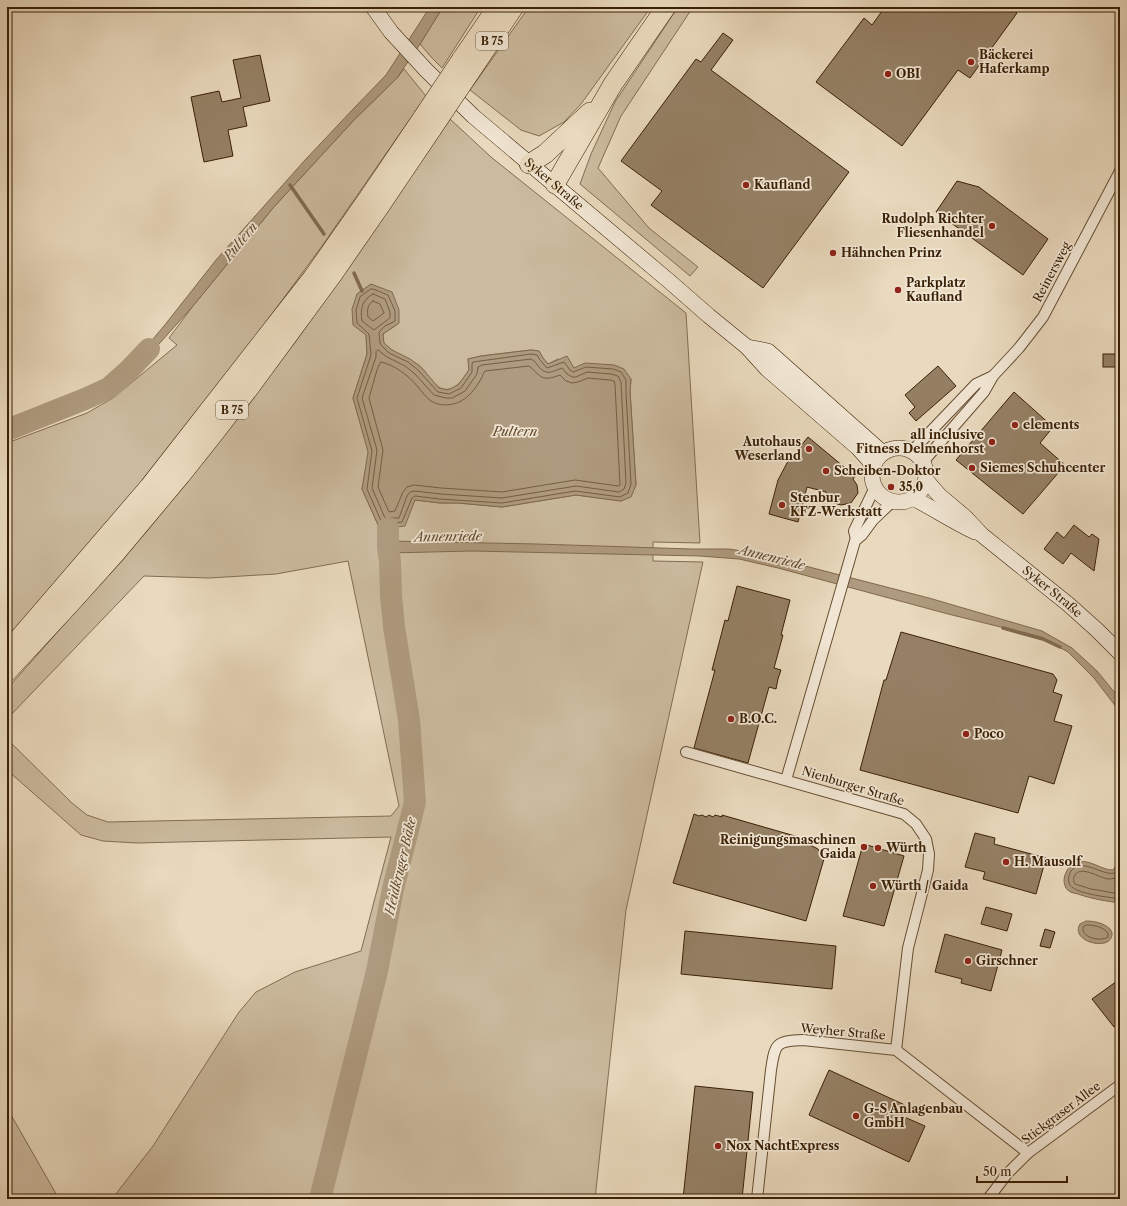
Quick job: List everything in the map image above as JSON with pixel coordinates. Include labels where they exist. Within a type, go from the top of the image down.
[{"type":"highway","name":"B 75","points":[[466,67],[497,7]]},
{"type":"highway","name":"B 75","points":[[7,652],[149,487],[313,277],[369,197],[427,123],[466,67],[514,7]]},
{"type":"highway","points":[[554,184],[613,84],[666,7]]},
{"type":"highway","points":[[530,164],[544,154],[603,101]]},
{"type":"highway","name":"B 75","points":[[7,672],[115,554],[181,475],[247,391],[333,274],[380,206],[427,123]]},
{"type":"main road","name":"Syker Straße","points":[[373,7],[391,32],[426,70],[473,116],[747,347],[767,369],[858,448],[873,467]]},
{"type":"main road","name":"Syker Straße","points":[[747,347],[768,351],[883,453]]},
{"type":"main road","points":[[897,448],[912,451],[922,462],[926,470],[926,480],[923,487],[913,498],[903,502],[893,501],[886,498],[880,494],[875,487],[872,478],[873,467],[883,453],[890,450],[897,448]]},
{"type":"main road","name":"Syker Straße","points":[[926,480],[939,495],[965,517],[982,535],[1068,604],[1120,653]]},
{"type":"main road","name":"Syker Straße","points":[[913,498],[958,524],[982,535]]},
{"type":"street","name":"Reinersweg","points":[[922,462],[984,392],[993,376],[1019,348],[1043,317],[1120,172]]},
{"type":"street","name":"Reinersweg","points":[[912,451],[976,384],[993,376]]},
{"type":"street","name":"Nienburger Straße","points":[[856,539],[854,531],[875,487]]},
{"type":"street","name":"Nienburger Straße","points":[[786,780],[852,548],[856,539],[862,535],[873,520],[893,501]]},
{"type":"street","name":"Nienburger Straße","points":[[686,752],[904,814],[916,824],[926,839],[929,854],[928,870],[908,948],[896,1050]]},
{"type":"street","name":"Weyher Straße","points":[[757,1199],[770,1070],[774,1052],[780,1043],[788,1041],[803,1040],[896,1050],[1028,1153]]},
{"type":"street","name":"Stickgraser Allee","points":[[988,1199],[1007,1174],[1028,1153],[1120,1085]]},
{"type":"shaded area","points":[[443,7],[481,7],[442,68],[420,44]]},
{"type":"shaded area","points":[[529,7],[651,7],[581,104],[564,122],[539,136],[521,130],[470,90]]},
{"type":"shaded area","points":[[678,7],[693,7],[621,116],[598,168],[649,228],[698,267],[690,276],[580,184],[591,154],[615,102]]},
{"type":"shaded area","points":[[404,69],[426,96],[322,246],[247,348],[149,474],[60,578],[7,637],[7,443],[87,413],[113,398],[177,345],[169,338],[193,306],[273,208],[354,120],[397,78]]},
{"type":"shaded area","points":[[450,119],[491,157],[686,313],[700,543],[653,542],[653,561],[703,562],[626,910],[595,1199],[322,1199],[378,972],[392,904],[412,824],[408,822],[375,969],[318,1199],[112,1199],[153,1146],[239,1012],[256,992],[295,972],[361,951],[391,837],[137,843],[103,841],[81,835],[7,770],[7,739],[72,803],[87,815],[108,822],[391,816],[399,806],[348,561],[276,574],[209,578],[144,576],[7,719],[7,689],[147,531],[212,451],[296,341],[363,247]],"holes":[[[371,284],[399,323],[383,334],[384,343],[391,349],[421,367],[433,382],[440,388],[444,389],[449,389],[456,386],[463,379],[469,370],[468,359],[531,350],[539,351],[548,364],[558,359],[573,368],[631,379],[630,391],[636,485],[621,501],[576,495],[502,507],[415,500],[379,527],[362,489],[369,452],[353,398],[367,354],[366,335],[357,294]]]},
{"type":"shaded area","points":[[7,1110],[11,1115],[59,1199],[7,1199]]},
{"type":"water","points":[[430,7],[443,7],[397,78],[354,120],[273,208],[193,306],[142,363],[128,371],[216,260],[305,160],[386,75]]},
{"type":"water","name":"Pultern","points":[[371,284],[392,292],[399,310],[399,323],[383,334],[384,343],[392,350],[410,359],[421,367],[439,388],[448,390],[458,385],[469,370],[468,359],[531,350],[539,351],[548,364],[567,356],[574,368],[585,363],[614,365],[624,369],[631,379],[630,391],[636,485],[631,497],[621,501],[576,495],[502,507],[415,500],[405,526],[388,528],[379,527],[362,489],[368,452],[353,398],[367,354],[366,335],[353,325],[352,309],[357,294]]},
{"type":"water","points":[[388,541],[729,549],[755,553],[929,598],[1042,631],[1072,648],[1097,671],[1120,699],[1120,712],[1094,678],[1068,652],[1041,637],[948,614],[778,568],[739,559],[700,556],[472,551],[389,553]]},
{"type":"water","points":[[1120,829],[1120,903],[1104,901],[1067,890],[1064,884],[1064,879],[1067,871],[1073,864],[1082,861],[1113,870],[1118,857]]},
{"type":"water","points":[[1086,921],[1092,921],[1108,927],[1112,932],[1112,935],[1108,942],[1096,943],[1084,939],[1078,930],[1080,924]]},
{"type":"building","name":"OBI","points":[[885,7],[1009,7],[1017,13],[970,78],[958,70],[902,146],[816,82],[864,18],[872,25]]},
{"type":"building","points":[[723,33],[733,40],[711,70],[849,172],[763,288],[651,205],[662,191],[621,161],[696,59],[701,62]]},
{"type":"building","points":[[260,55],[270,101],[243,107],[247,126],[228,130],[233,156],[204,162],[191,97],[219,91],[222,102],[241,98],[233,60]]},
{"type":"building","name":"Rudolph Richter Fliesenhandel","points":[[957,181],[979,187],[1048,239],[1023,275],[936,212]]},
{"type":"building","points":[[1103,354],[1120,354],[1120,367],[1103,367]]},
{"type":"building","points":[[938,366],[956,386],[916,421],[909,413],[915,407],[905,395]]},
{"type":"building","points":[[1014,392],[1053,427],[1040,443],[1065,465],[1023,514],[956,460]]},
{"type":"building","points":[[808,437],[855,476],[853,479],[857,485],[858,493],[851,503],[841,505],[834,503],[827,497],[826,492],[807,487],[798,522],[769,514],[778,480],[787,463]]},
{"type":"building","points":[[1074,525],[1089,537],[1092,534],[1099,539],[1094,571],[1071,553],[1063,564],[1044,549],[1057,532],[1064,538]]},
{"type":"building","name":"B.O.C.","points":[[737,586],[790,600],[781,635],[783,635],[774,668],[781,670],[776,689],[769,687],[748,763],[694,748],[715,670],[712,670],[725,620],[728,621]]},
{"type":"building","points":[[901,632],[1053,674],[1057,680],[1053,692],[1062,695],[1054,721],[1072,726],[1054,784],[1029,776],[1018,813],[860,770],[884,680],[886,680]]},
{"type":"building","points":[[694,814],[706,817],[709,815],[713,817],[715,815],[722,817],[722,815],[802,838],[802,840],[808,842],[819,851],[826,852],[806,921],[673,883]]},
{"type":"building","name":"H. Mausolf","points":[[975,833],[995,838],[994,844],[1046,858],[1036,894],[983,879],[985,872],[965,867]]},
{"type":"building","name":"Würth / Gaida","points":[[867,845],[904,856],[884,926],[843,916],[862,848]]},
{"type":"building","points":[[986,907],[1012,914],[1007,931],[981,924]]},
{"type":"building","points":[[1045,929],[1055,932],[1050,948],[1040,946]]},
{"type":"building","points":[[685,931],[836,946],[832,989],[681,974]]},
{"type":"building","name":"Girschner","points":[[945,934],[1002,950],[991,991],[961,983],[962,979],[935,972]]},
{"type":"building","points":[[1120,979],[1120,1022],[1114,1027],[1092,999]]},
{"type":"building","name":"G-S Anlagenbau GmbH","points":[[829,1070],[907,1106],[902,1116],[925,1126],[909,1162],[809,1115]]},
{"type":"building","name":"Nox NachtExpress","points":[[695,1086],[753,1092],[742,1199],[683,1199]]},
{"type":"waterway","points":[[290,185],[324,234]]},
{"type":"waterway","points":[[354,273],[362,291]]},
{"type":"waterway","name":"Pultern","points":[[7,430],[109,388],[149,349]]},
{"type":"waterway","name":"Heidkruger Bäke","points":[[320,1199],[377,971],[393,889],[415,802],[409,720],[394,627],[388,528]]},
{"type":"waterway","name":"Annenriede","points":[[1003,628],[1043,639],[1060,647]]},
{"type":"place","name":"Bäckerei Haferkamp","points":[[971,62]]},
{"type":"place","name":"OBI","points":[[888,74]]},
{"type":"place","name":"Kaufland","points":[[746,185]]},
{"type":"place","name":"Rudolph Richter Fliesenhandel","points":[[992,226]]},
{"type":"place","name":"Hähnchen Prinz","points":[[833,253]]},
{"type":"place","name":"Parkplatz Kaufland","points":[[898,290]]},
{"type":"place","name":"elements","points":[[1015,425]]},
{"type":"place","name":"all inclusive Fitness Delmenhorst","points":[[992,442]]},
{"type":"place","name":"Autohaus Weserland","points":[[809,449]]},
{"type":"place","name":"Siemes Schuhcenter","points":[[972,468]]},
{"type":"place","name":"Scheiben-Doktor","points":[[826,471]]},
{"type":"place","name":"35,0","points":[[891,487]]},
{"type":"place","name":"Stenbur KFZ-Werkstatt","points":[[782,505]]},
{"type":"place","name":"B.O.C.","points":[[731,719]]},
{"type":"place","name":"Poco","points":[[966,734]]},
{"type":"place","name":"Reinigungsmaschinen Gaida","points":[[864,847]]},
{"type":"place","name":"Würth","points":[[878,848]]},
{"type":"place","name":"H. Mausolf","points":[[1006,862]]},
{"type":"place","name":"Würth / Gaida","points":[[873,886]]},
{"type":"place","name":"Girschner","points":[[968,961]]},
{"type":"place","name":"G-S Anlagenbau GmbH","points":[[856,1116]]},
{"type":"place","name":"Nox NachtExpress","points":[[718,1146]]}]
